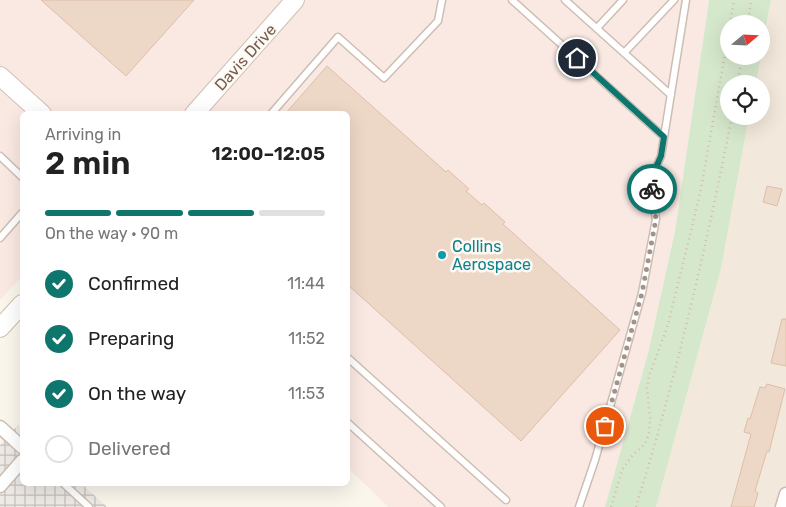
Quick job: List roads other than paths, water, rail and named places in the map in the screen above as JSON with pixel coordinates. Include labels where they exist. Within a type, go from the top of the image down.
[{"type":"street","name":"Davis Drive","points":[[197,111],[296,0]]},
{"type":"street","points":[[0,76],[39,111]]},
{"type":"street","points":[[0,328],[20,306]]},
{"type":"street","points":[[0,426],[20,445]]},
{"type":"street","points":[[0,486],[20,463]]},
{"type":"street","points":[[782,507],[786,494]]},
{"type":"lane","points":[[274,111],[338,37],[384,78],[438,21],[442,0]]},
{"type":"lane","points":[[512,0],[664,137]]},
{"type":"lane","points":[[565,0],[671,95]]},
{"type":"lane","points":[[597,28],[623,0]]},
{"type":"lane","points":[[624,53],[674,0]]},
{"type":"lane","points":[[579,507],[595,460],[642,293],[656,219],[650,181],[661,156],[686,0]]},
{"type":"lane","points":[[0,156],[20,175]]},
{"type":"lane","points":[[0,238],[20,215]]},
{"type":"lane","points":[[350,360],[506,500]]},
{"type":"lane","points":[[350,425],[441,507]]},
{"type":"lane","points":[[66,486],[89,507]]},
{"type":"place","name":"Collins Aerospace","points":[[442,255]]}]
